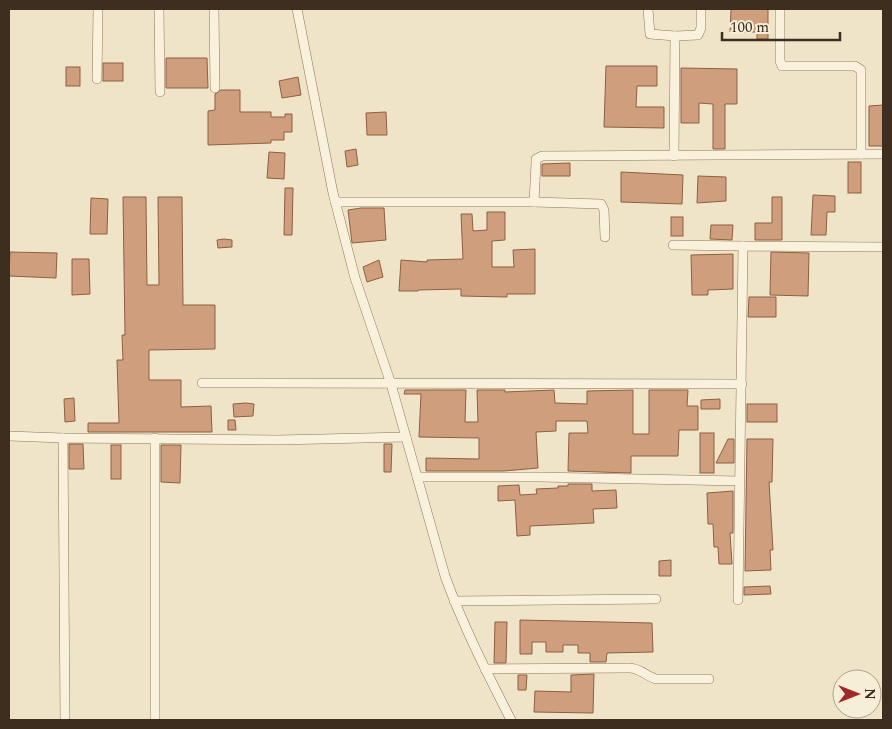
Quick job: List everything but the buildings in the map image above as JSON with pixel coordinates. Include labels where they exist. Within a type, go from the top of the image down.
[{"type":"street","points":[[97,79],[98,9]]},
{"type":"street","points":[[159,9],[160,92]]},
{"type":"street","points":[[214,9],[216,88]]},
{"type":"street","points":[[297,9],[336,202],[355,278],[391,384],[454,601],[511,720]]},
{"type":"street","points":[[648,9],[650,34],[676,36],[698,35],[701,28],[701,9]]},
{"type":"street","points":[[780,9],[780,61],[782,66],[855,66],[861,70],[861,154]]},
{"type":"street","points":[[674,156],[676,36]]},
{"type":"street","points":[[534,202],[536,163],[539,157],[883,154]]},
{"type":"street","points":[[336,202],[601,204],[604,210],[605,237]]},
{"type":"street","points":[[673,246],[883,247]]},
{"type":"street","points":[[738,600],[743,246]]},
{"type":"street","points":[[202,383],[742,384]]},
{"type":"street","points":[[9,436],[278,440],[406,436]]},
{"type":"street","points":[[63,438],[65,720]]},
{"type":"street","points":[[155,438],[155,720]]},
{"type":"street","points":[[417,477],[540,477],[739,481]]},
{"type":"street","points":[[454,601],[656,599]]},
{"type":"street","points":[[485,669],[637,668],[656,679],[709,679]]}]
